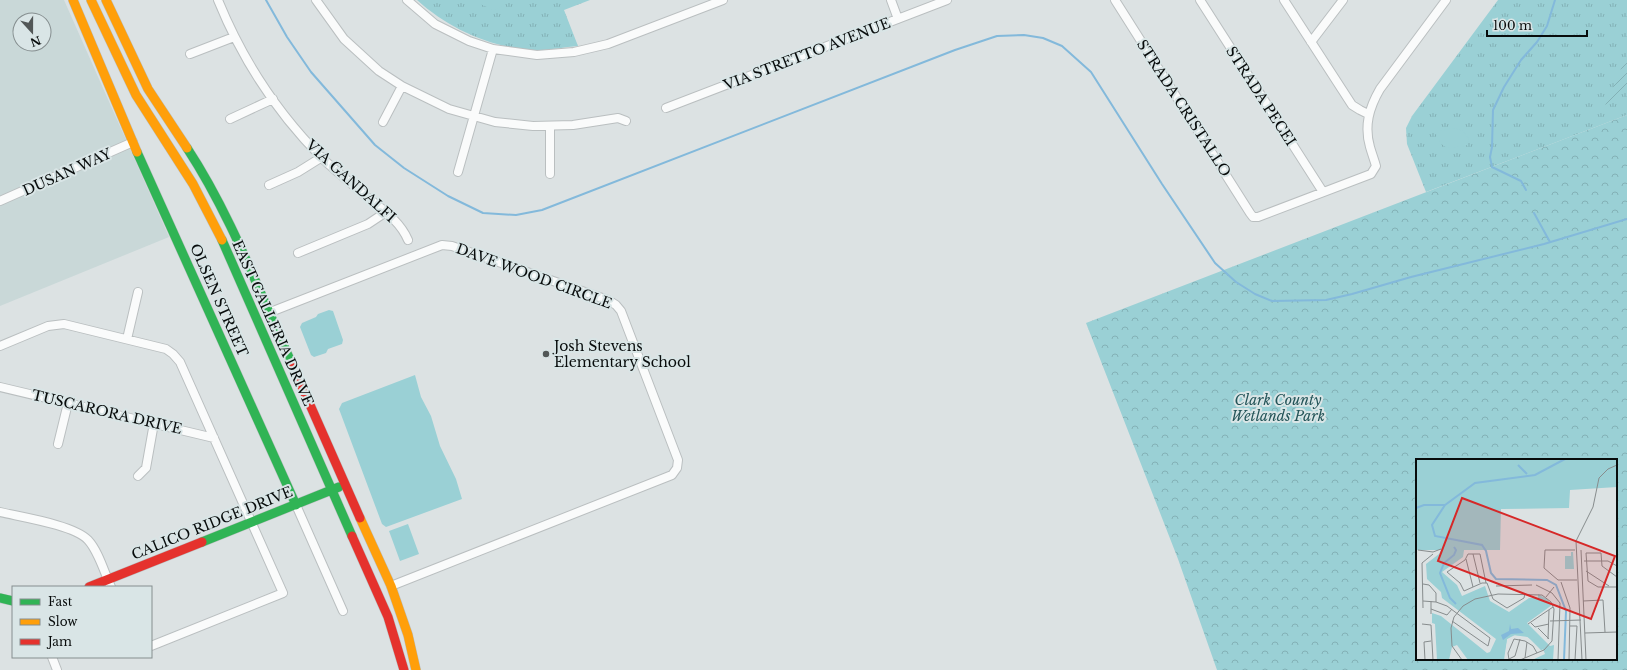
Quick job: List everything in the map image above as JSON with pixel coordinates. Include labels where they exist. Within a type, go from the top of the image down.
[{"type":"main road","name":"OLSEN STREET","points":[[73,0],[134,142],[296,505]]},
{"type":"main road","name":"EAST GALLERIA DRIVE","points":[[91,0],[136,95],[193,184],[223,243],[289,396],[388,617],[404,670]]},
{"type":"main road","name":"EAST GALLERIA DRIVE","points":[[106,0],[148,89],[205,176],[228,222],[391,586],[408,634],[416,670]]},
{"type":"main road","points":[[223,243],[231,250],[258,309],[268,313]]},
{"type":"main road","name":"CALICO RIDGE DRIVE","points":[[94,586],[109,583],[345,484]]},
{"type":"main road","points":[[388,617],[391,586]]},
{"type":"main road","points":[[0,598],[12,601]]},
{"type":"street","name":"VIA GANDALFI","points":[[218,0],[234,37],[274,99],[300,135],[337,172],[394,218],[404,230],[408,240]]},
{"type":"street","points":[[316,0],[344,39],[379,71],[402,86],[449,109],[495,122],[517,125],[573,126],[618,118],[626,121]]},
{"type":"street","points":[[407,0],[435,24],[468,41],[493,49],[538,55],[589,49],[608,44],[702,4],[723,0]]},
{"type":"street","points":[[891,0],[898,19]]},
{"type":"street","name":"VIA STRETTO AVENUE","points":[[666,108],[946,0]]},
{"type":"street","name":"STRADA CRISTALLO","points":[[1115,0],[1253,217],[1258,217],[1323,192]]},
{"type":"street","name":"STRADA PECEI","points":[[1200,0],[1323,192]]},
{"type":"street","points":[[1284,0],[1352,105],[1368,114]]},
{"type":"street","points":[[1311,42],[1343,0]]},
{"type":"street","points":[[1323,192],[1351,183],[1371,174],[1376,166],[1366,127],[1368,114],[1380,89],[1446,0]]},
{"type":"street","points":[[190,54],[234,37]]},
{"type":"street","points":[[458,172],[493,49]]},
{"type":"street","points":[[383,122],[402,86]]},
{"type":"street","points":[[230,119],[274,99]]},
{"type":"street","points":[[550,126],[550,174]]},
{"type":"street","name":"DUSAN WAY","points":[[0,201],[134,142]]},
{"type":"street","points":[[268,185],[298,172],[322,157]]},
{"type":"street","points":[[298,253],[368,224],[386,212]]},
{"type":"street","name":"DAVE WOOD CIRCLE","points":[[268,313],[442,245],[452,246],[608,300],[616,305],[621,311],[678,460],[677,468],[672,475],[391,586]]},
{"type":"street","points":[[127,339],[138,292]]},
{"type":"street","points":[[0,346],[48,326],[64,324],[166,349],[180,362],[283,593],[152,646]]},
{"type":"street","name":"TUSCARORA DRIVE","points":[[0,387],[214,438]]},
{"type":"street","points":[[58,444],[68,403]]},
{"type":"street","points":[[138,476],[146,468],[154,424]]},
{"type":"street","name":"OLSEN STREET","points":[[296,505],[343,611]]},
{"type":"street","points":[[0,512],[73,530],[87,539],[94,549],[109,583]]},
{"type":"street","points":[[52,658],[57,670]]},
{"type":"shaded area","points":[[0,0],[64,0],[169,237],[0,306]]},
{"type":"green space","points":[[417,0],[590,0],[564,10],[578,46],[532,50],[500,45],[470,34],[442,19]]},
{"type":"green space","points":[[476,0],[506,0],[503,6],[494,10],[480,4]]},
{"type":"green space","points":[[1498,0],[1627,0],[1627,115],[1426,192],[1407,144],[1406,128],[1412,116]]},
{"type":"green space","points":[[1627,55],[1627,87],[1617,95],[1601,115]]},
{"type":"green space","name":"Clark County Wetlands Park","points":[[1627,115],[1627,670],[1217,670],[1178,559],[1086,323]]},
{"type":"green space","points":[[1454,128],[1463,131],[1469,139],[1467,145],[1447,148],[1440,143],[1436,134],[1440,131]]},
{"type":"green space","points":[[329,310],[333,311],[343,340],[342,344],[328,349],[326,353],[314,357],[311,355],[300,327],[302,323]]},
{"type":"green space","points":[[415,375],[421,397],[431,416],[440,446],[456,479],[462,499],[386,527],[382,524],[339,409],[342,403]]},
{"type":"green space","points":[[408,524],[419,554],[400,561],[389,531]]},
{"type":"waterway","points":[[266,0],[287,37],[311,72],[375,145],[404,168],[448,196],[483,213],[516,215],[542,210],[955,50],[997,36],[1024,35],[1043,38],[1062,46],[1091,72],[1162,184],[1215,263],[1236,282],[1255,294],[1272,301],[1326,300],[1352,294],[1411,277],[1544,244],[1627,219]]},
{"type":"waterway","points":[[1526,190],[1521,181],[1492,167],[1490,157],[1492,147],[1493,110],[1504,87],[1521,60],[1537,42],[1547,26],[1555,0]]},
{"type":"waterway","points":[[1534,213],[1550,242]]},
{"type":"traffic: fast","points":[[187,148],[203,174],[231,227],[292,364]]},
{"type":"traffic: fast","points":[[137,152],[296,505]]},
{"type":"traffic: fast","points":[[222,240],[352,536]]},
{"type":"traffic: fast","points":[[202,542],[339,487]]},
{"type":"traffic: fast","points":[[0,598],[12,601]]},
{"type":"traffic: slow","points":[[73,0],[137,152]]},
{"type":"traffic: slow","points":[[91,0],[136,95],[193,184],[222,240]]},
{"type":"traffic: slow","points":[[106,0],[148,89],[187,148]]},
{"type":"traffic: slow","points":[[360,518],[391,586],[408,635],[416,670]]},
{"type":"traffic: jam","points":[[292,364],[360,518]]},
{"type":"traffic: jam","points":[[352,536],[388,617],[404,670]]},
{"type":"traffic: jam","points":[[92,586],[202,542]]},
{"type":"place","name":"Josh Stevens Elementary School","points":[[546,354]]}]
